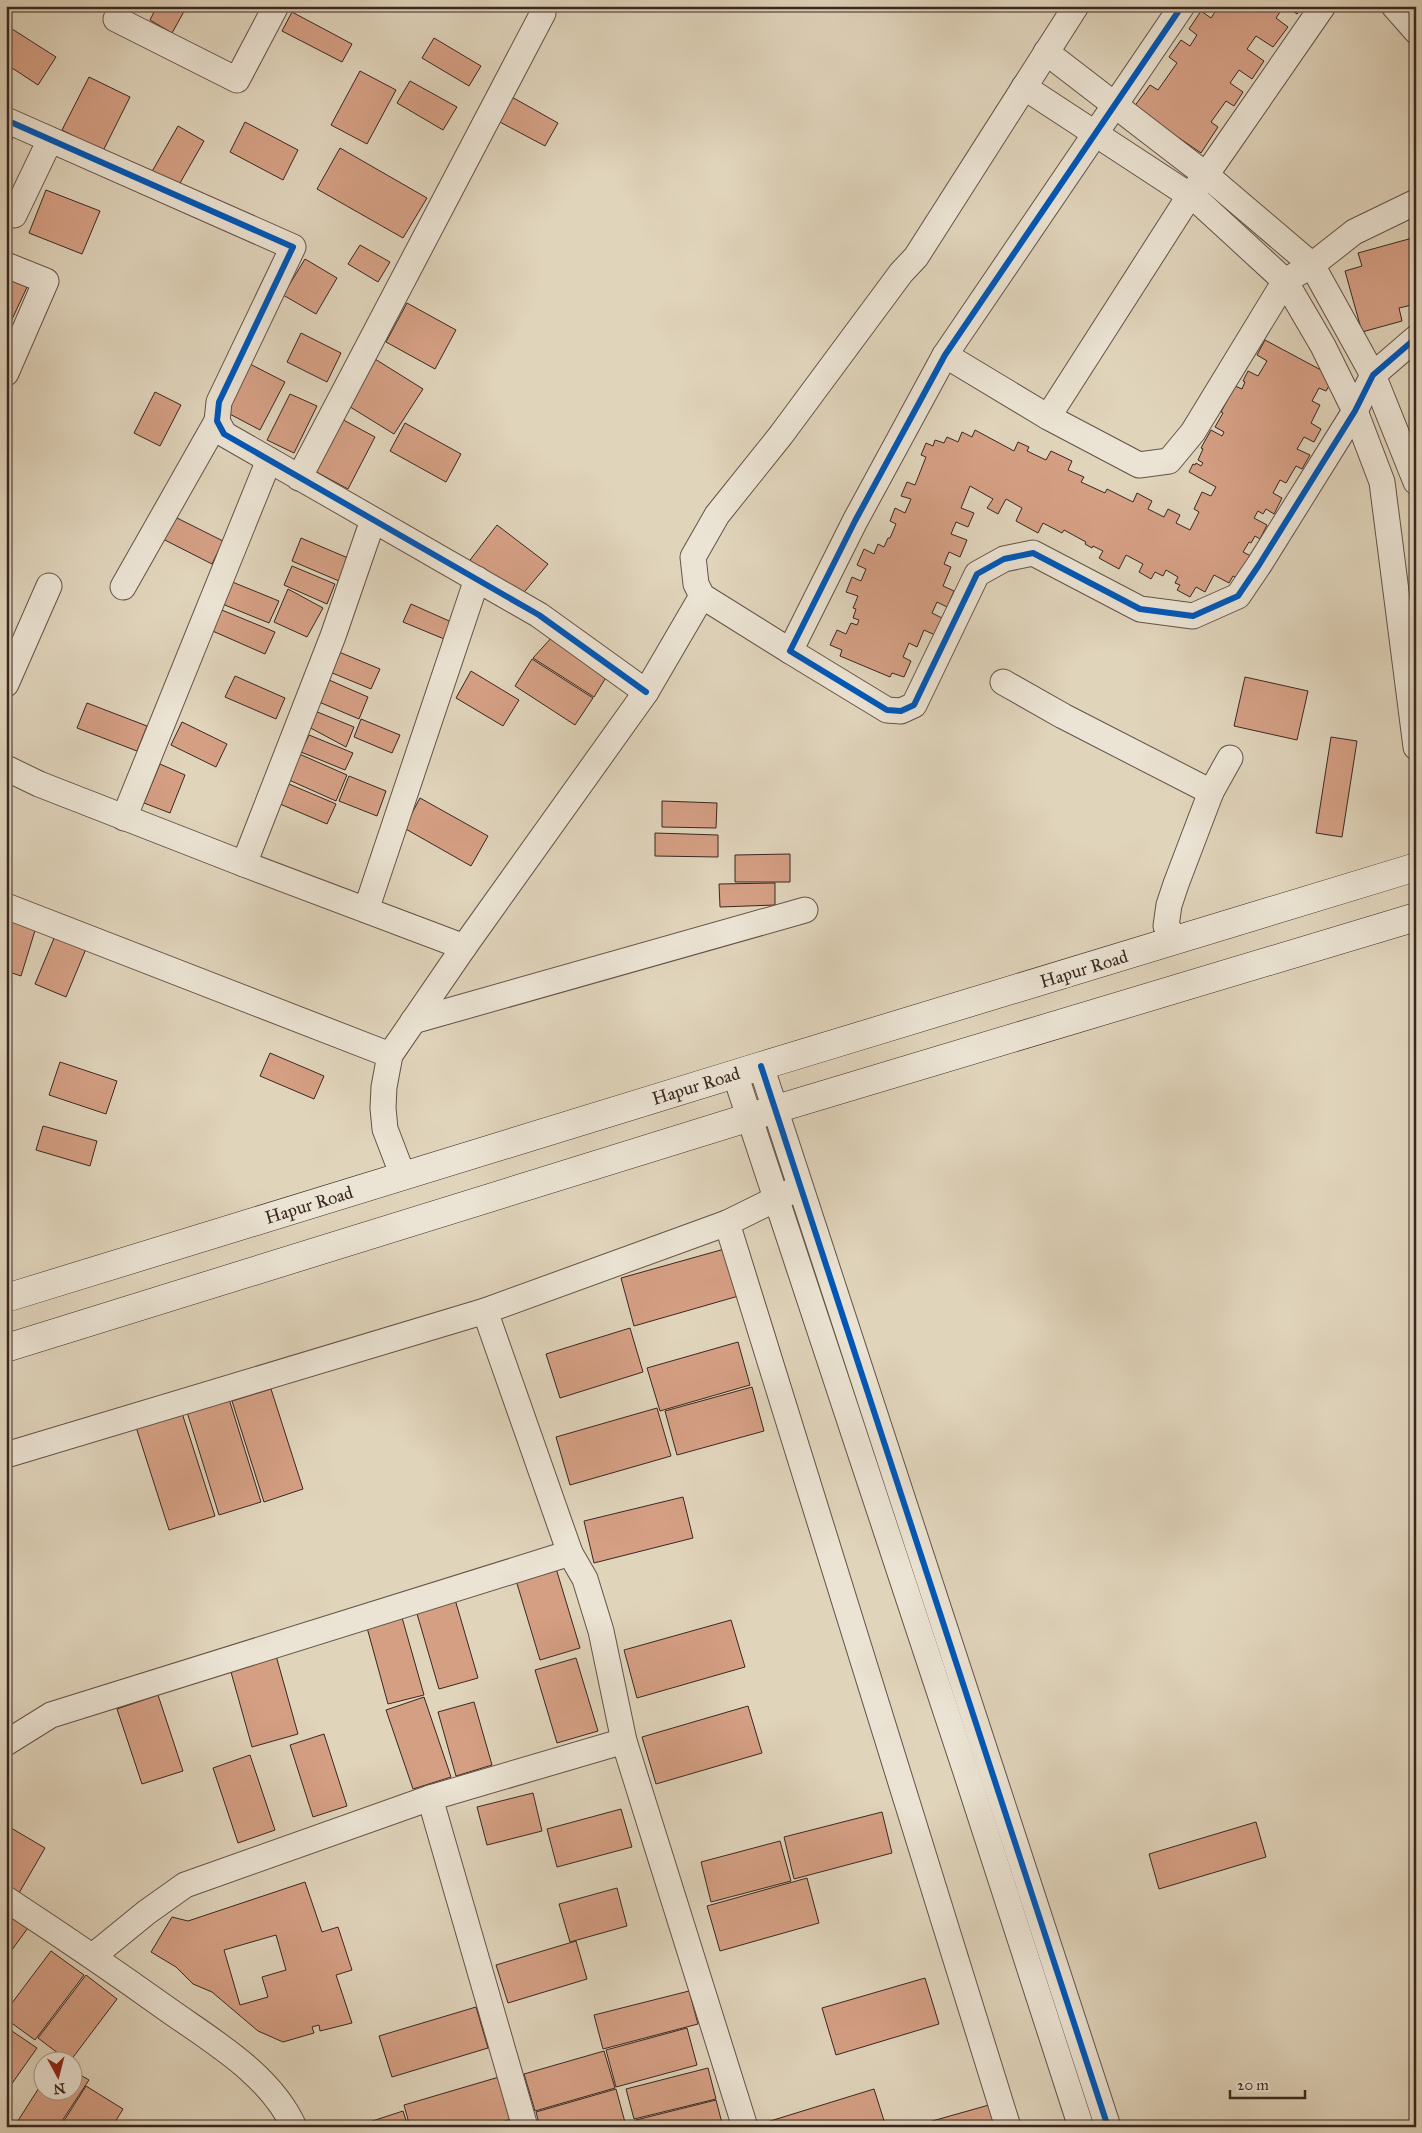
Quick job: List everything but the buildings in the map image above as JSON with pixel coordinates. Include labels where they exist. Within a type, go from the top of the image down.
[{"type":"main road","name":"Hapur Road","points":[[6,1298],[1416,867]]},
{"type":"main road","points":[[6,1348],[776,1108],[1416,917]]},
{"type":"street","points":[[116,19],[236,80],[276,6]]},
{"type":"street","points":[[299,478],[543,13],[540,6]]},
{"type":"street","points":[[1076,6],[916,257],[901,273],[781,435],[717,515],[693,558],[696,584],[702,596],[887,710],[901,711],[914,705],[977,574],[1004,559],[1033,553],[1140,609],[1193,616],[1238,596],[1260,565],[1355,411],[1373,375],[1416,338]]},
{"type":"street","points":[[790,651],[855,521],[945,355],[1182,6]]},
{"type":"street","points":[[1048,417],[1190,196],[1323,6]]},
{"type":"street","points":[[1394,6],[1416,31]]},
{"type":"street","points":[[1046,52],[1206,175],[1312,265],[1373,375],[1416,482]]},
{"type":"street","points":[[1024,87],[1190,196],[1285,281],[1322,346],[1355,411],[1382,482],[1411,677],[1416,747]]},
{"type":"street","points":[[6,120],[293,247],[219,402],[217,421],[123,587]]},
{"type":"street","points":[[14,214],[50,140]]},
{"type":"street","points":[[945,355],[1048,417],[1139,465],[1169,461],[1192,432],[1285,281],[1312,265],[1354,232],[1416,202]]},
{"type":"street","points":[[6,265],[46,281],[6,373]]},
{"type":"street","points":[[217,421],[224,434],[539,615],[646,692]]},
{"type":"street","points":[[124,818],[269,460]]},
{"type":"street","points":[[244,864],[333,636],[373,520]]},
{"type":"street","points":[[366,910],[477,579]]},
{"type":"street","points":[[6,684],[49,586]]},
{"type":"street","points":[[404,1176],[386,1128],[383,1108],[384,1087],[390,1055],[464,947],[646,692],[702,596]]},
{"type":"street","points":[[1003,682],[1063,716],[1211,792]]},
{"type":"street","points":[[1177,940],[1166,926],[1169,905],[1211,792],[1230,758]]},
{"type":"street","points":[[6,768],[39,784],[124,818],[464,947]]},
{"type":"street","points":[[6,906],[390,1055]]},
{"type":"street","points":[[413,1021],[805,910]]},
{"type":"street","points":[[761,1066],[802,1186],[1108,2127]]},
{"type":"street","points":[[735,1074],[966,1772],[1081,2127]]},
{"type":"street","points":[[6,1455],[485,1311],[727,1223],[802,1186]]},
{"type":"street","points":[[727,1223],[1008,2127]]},
{"type":"street","points":[[485,1311],[570,1552],[585,1579],[601,1631],[624,1741],[745,2127]]},
{"type":"street","points":[[6,1743],[51,1715],[570,1552]]},
{"type":"street","points":[[93,1956],[147,1912],[185,1885],[430,1798],[624,1741]]},
{"type":"street","points":[[430,1798],[525,2127]]},
{"type":"street","points":[[6,1899],[93,1956],[246,2067],[273,2093],[294,2127]]},
{"type":"cycle path","points":[[1182,6],[945,355],[855,521],[790,651],[887,710],[901,711],[914,705],[977,574],[1004,559],[1033,553],[1140,609],[1193,616],[1238,596],[1355,411],[1373,375],[1416,338]]},
{"type":"cycle path","points":[[6,120],[293,247],[219,402],[217,421],[224,434],[539,615],[646,692]]},
{"type":"cycle path","points":[[761,1066],[1108,2127]]}]
